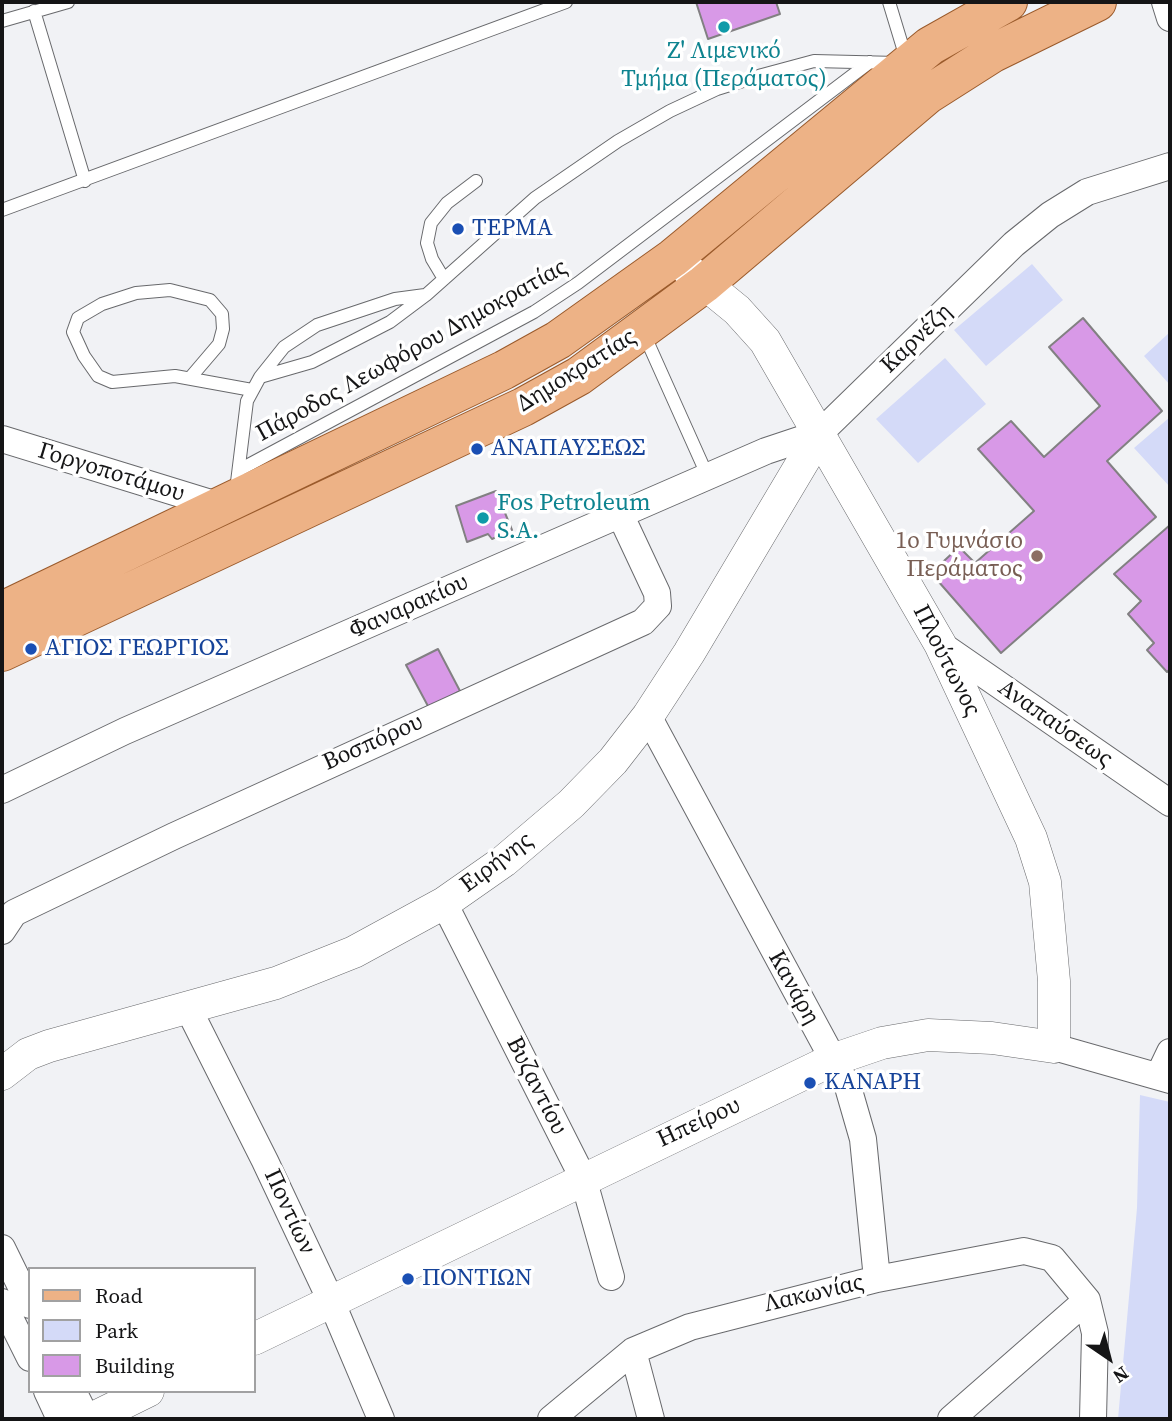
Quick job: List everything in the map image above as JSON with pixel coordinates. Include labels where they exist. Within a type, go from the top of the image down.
[{"type":"main road","name":"Δημοκρατίας","points":[[2,652],[523,407],[579,376],[704,284],[917,79],[930,46],[1008,2]]},
{"type":"main road","name":"Δημοκρατίας","points":[[2,611],[231,492],[504,370],[558,340],[917,79],[993,53],[1097,2]]},
{"type":"street","points":[[1166,2],[1170,18]]},
{"type":"street","name":"Καρνέζη","points":[[820,433],[1014,244],[1050,215],[1087,192],[1170,166]]},
{"type":"street","name":"Πλούτωνος","points":[[673,258],[737,310],[765,341],[940,644],[1031,838],[1045,882],[1054,981],[1054,1047]]},
{"type":"street","name":"Φαναρακίου","points":[[2,790],[125,731],[620,514],[766,451],[820,433]]},
{"type":"street","name":"Ειρήνης","points":[[2,1074],[27,1054],[49,1046],[276,983],[354,952],[444,903],[504,861],[571,804],[613,761],[648,716],[689,653],[820,433]]},
{"type":"street","name":"Γοργοποτάμου","points":[[2,439],[231,492]]},
{"type":"street","name":"Βοσπόρου","points":[[2,931],[14,913],[162,842],[643,622],[658,607],[657,593],[620,514]]},
{"type":"street","name":"Αναπαύσεως","points":[[940,644],[1170,803]]},
{"type":"street","name":"Κανάρη","points":[[648,716],[848,1087],[863,1139],[877,1279]]},
{"type":"street","name":"Βυζαντίου","points":[[444,903],[583,1178],[611,1277]]},
{"type":"street","name":"Ποντίων","points":[[188,1008],[331,1301],[373,1416]]},
{"type":"street","name":"Ηπείρου","points":[[256,1338],[832,1060],[882,1043],[928,1035],[992,1038],[1054,1047],[1164,1077]]},
{"type":"street","points":[[1164,1077],[1170,1052]]},
{"type":"street","points":[[2,1248],[28,1300]]},
{"type":"street","name":"Λακωνίας","points":[[551,1419],[633,1352],[690,1327],[877,1279],[1024,1251],[1038,1252],[1052,1258],[1087,1300]]},
{"type":"street","points":[[951,1419],[1087,1300],[1095,1333],[1093,1419]]},
{"type":"street","points":[[2,1302],[28,1354]]},
{"type":"street","points":[[633,1352],[651,1419]]},
{"type":"street","points":[[48,1393],[61,1419]]},
{"type":"street","points":[[74,1393],[89,1419],[144,1393]]},
{"type":"lane","points":[[2,21],[68,2]]},
{"type":"lane","points":[[2,210],[566,2]]},
{"type":"lane","points":[[889,2],[917,79]]},
{"type":"lane","points":[[34,11],[85,181]]},
{"type":"lane","name":"Πάροδος Λεωφόρου Δημοκρατίας","points":[[231,492],[247,401],[260,377],[312,362],[368,335],[426,295],[535,198],[618,141],[670,111],[718,89],[814,61],[870,62],[917,79]]},
{"type":"lane","name":"Πάροδος Λεωφόρου Δημοκρατίας","points":[[231,492],[534,312],[588,275],[870,62]]},
{"type":"lane","points":[[443,279],[432,260],[427,243],[430,223],[447,203],[476,181]]},
{"type":"lane","points":[[190,378],[219,344],[223,329],[222,314],[210,300],[192,293],[170,290],[135,293],[102,304],[78,318],[73,332],[98,376],[112,382],[175,376],[251,390]]},
{"type":"lane","points":[[260,377],[284,347],[317,325],[395,299],[426,295]]},
{"type":"lane","points":[[642,330],[708,477]]},
{"type":"green space","points":[[1032,264],[1063,300],[986,366],[954,330]]},
{"type":"green space","points":[[1170,332],[1170,385],[1144,356]]},
{"type":"green space","points":[[945,358],[986,404],[918,463],[876,419]]},
{"type":"green space","points":[[1170,417],[1170,487],[1134,448]]},
{"type":"green space","points":[[1140,1095],[1170,1102],[1170,1419],[1118,1419],[1137,1208]]},
{"type":"building","name":"Ζ' Λιμενικό Τμήμα (Περάματος)","points":[[696,2],[776,2],[780,14],[708,39]]},
{"type":"building","points":[[1083,318],[1162,411],[1107,461],[1156,517],[1001,653],[931,573],[959,547],[975,563],[1034,511],[978,449],[1011,421],[1044,457],[1100,406],[1049,347]]},
{"type":"building","name":"Fos Petroleum S.A.","points":[[496,491],[512,530],[492,539],[488,534],[467,542],[456,506]]},
{"type":"building","points":[[1170,525],[1170,669],[1167,672],[1147,650],[1154,643],[1128,614],[1141,601],[1114,574]]},
{"type":"building","points":[[438,649],[460,691],[429,708],[406,665]]},
{"type":"place","name":"Ζ' Λιμενικό Τμήμα (Περάματος)","points":[[724,27]]},
{"type":"place","name":"ΤΕΡΜΑ","points":[[458,229]]},
{"type":"place","name":"ΑΝΑΠΑΥΣΕΩΣ","points":[[477,449]]},
{"type":"place","name":"Fos Petroleum S.A.","points":[[483,518]]},
{"type":"place","name":"1ο Γυμνάσιο Περάματος","points":[[1037,556]]},
{"type":"place","name":"ΑΓΙΟΣ ΓΕΩΡΓΙΟΣ","points":[[31,649]]},
{"type":"place","name":"ΚΑΝΑΡΗ","points":[[810,1083]]},
{"type":"place","name":"ΠΟΝΤΙΩΝ","points":[[408,1279]]}]
